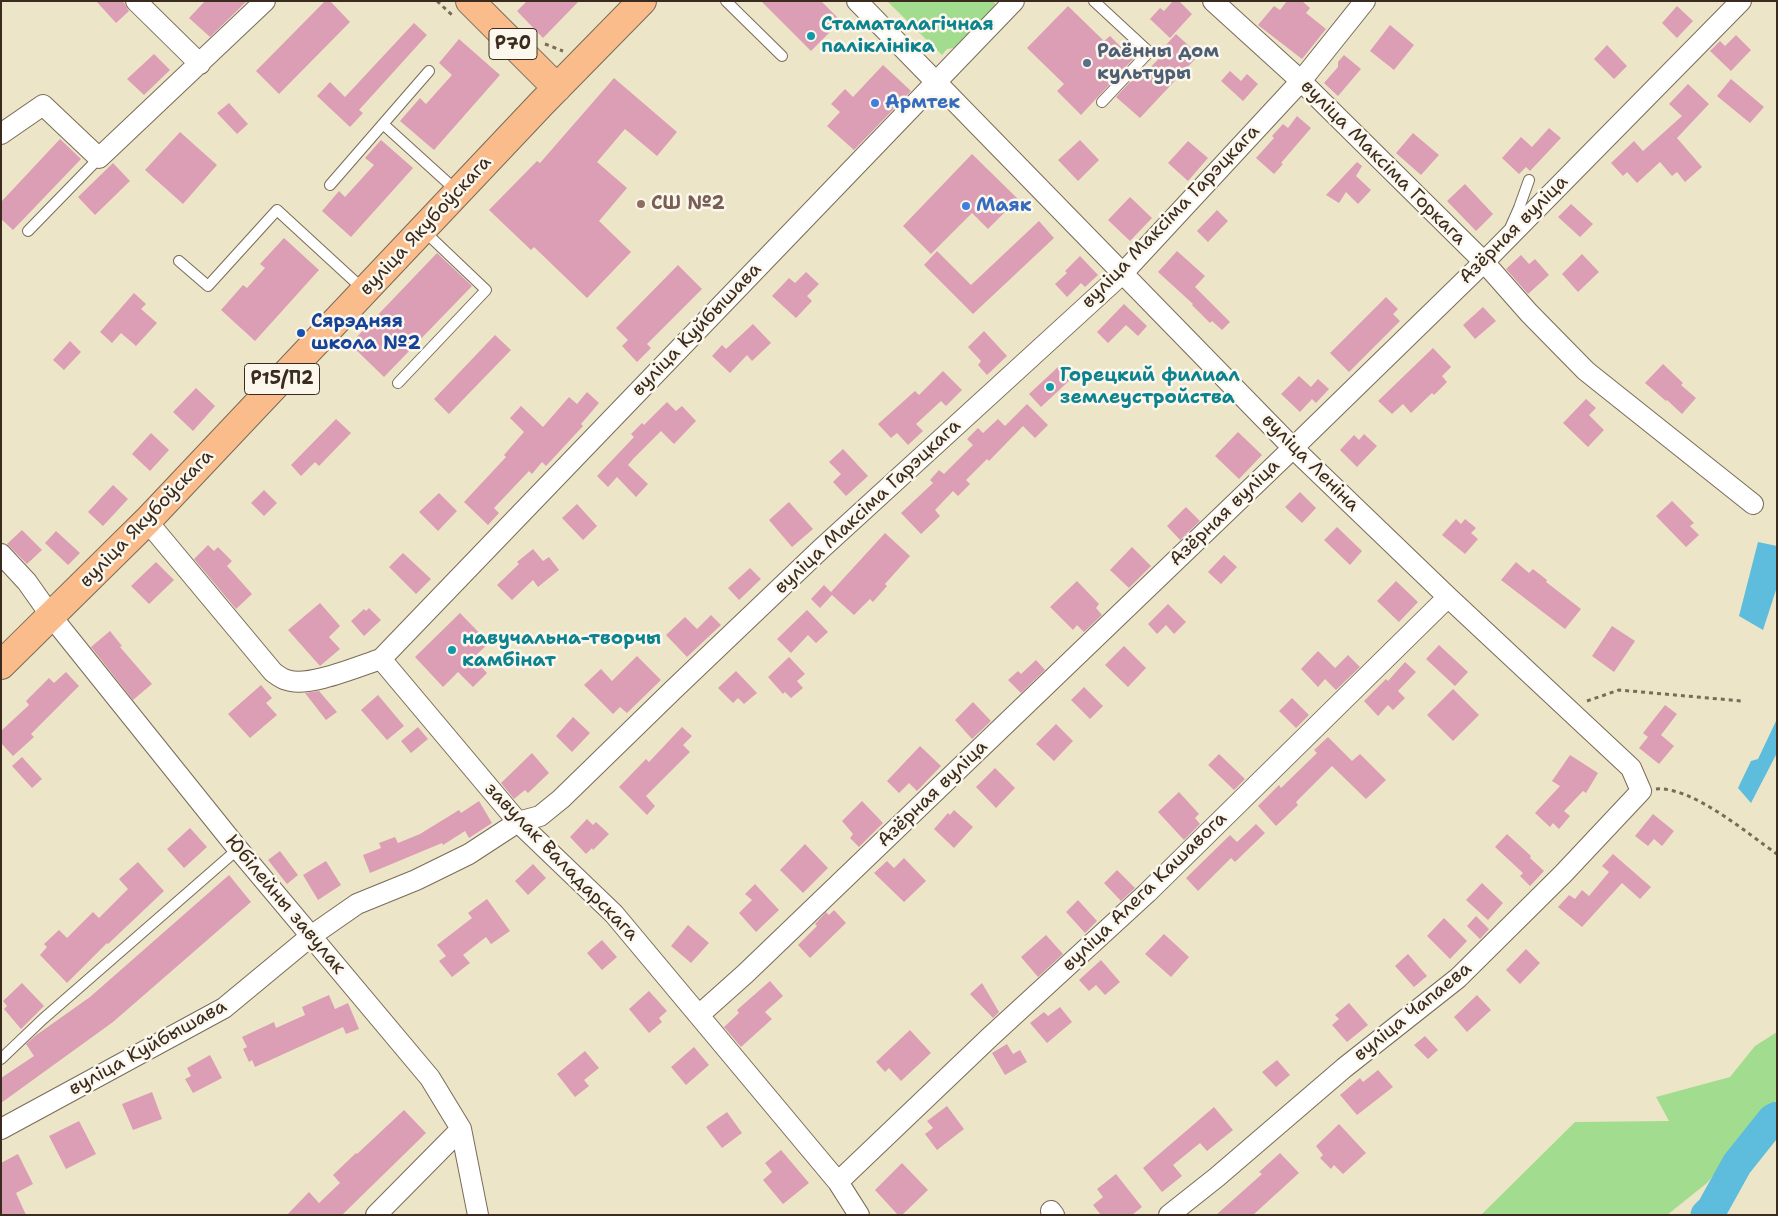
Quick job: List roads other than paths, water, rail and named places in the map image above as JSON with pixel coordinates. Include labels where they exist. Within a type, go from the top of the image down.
[{"type":"main road","name":"Р70","points":[[470,1],[557,88]]},
{"type":"main road","name":"вуліца Якубоўскага","points":[[1,664],[147,521],[557,88],[642,1]]},
{"type":"street","points":[[136,1],[200,64]]},
{"type":"street","points":[[1,134],[44,105],[99,158],[265,1]]},
{"type":"street","name":"вуліца Леніна","points":[[857,1],[1293,448],[1448,597],[1631,768],[1641,791]]},
{"type":"street","name":"вуліца Куйбышава","points":[[381,659],[1014,1]]},
{"type":"street","name":"вуліца Максіма Горкага","points":[[1212,1],[1301,82],[1484,262],[1528,313],[1586,371],[1753,504]]},
{"type":"street","name":"вуліца Максіма Гарэцкага","points":[[311,936],[356,904],[416,880],[469,854],[518,822],[540,816],[561,799],[821,549],[1123,273],[1301,82],[1365,1]]},
{"type":"street","name":"Азёрная вуліца","points":[[699,1015],[745,974],[1293,448],[1484,262],[1741,1]]},
{"type":"street","points":[[147,521],[273,672],[288,681],[306,682],[381,659]]},
{"type":"street","name":"Юбілейны завулак","points":[[1,554],[28,582],[51,616],[238,848],[430,1078],[461,1129],[478,1215]]},
{"type":"street","name":"вуліца Алега Кашавога","points":[[838,1182],[990,1037],[1146,893],[1448,597]]},
{"type":"street","name":"завулак Валадарскага","points":[[381,659],[518,822],[614,914],[838,1182],[859,1215]]},
{"type":"street","name":"вуліца Чапаева","points":[[1169,1215],[1217,1177],[1344,1068],[1458,978],[1563,874],[1641,791]]},
{"type":"street","name":"вуліца Куйбышава","points":[[1,1129],[224,1008],[311,936]]},
{"type":"street","points":[[376,1215],[461,1129]]},
{"type":"lane","points":[[726,1],[782,56]]},
{"type":"lane","points":[[1094,1],[1149,52],[1102,102]]},
{"type":"lane","points":[[330,185],[429,71]]},
{"type":"lane","points":[[383,124],[458,192]]},
{"type":"lane","points":[[28,231],[99,158]]},
{"type":"lane","points":[[1498,246],[1519,208],[1529,180]]},
{"type":"lane","points":[[180,261],[208,286],[277,210],[365,290]]},
{"type":"lane","points":[[398,383],[486,290],[422,230]]},
{"type":"lane","points":[[1,1059],[42,1019],[238,848]]},
{"type":"water","points":[[1758,542],[1777,546],[1777,587],[1763,630],[1739,616]]},
{"type":"water","points":[[1777,719],[1777,753],[1751,803],[1738,788],[1751,761],[1758,759]]},
{"type":"waterway","points":[[1706,1215],[1712,1209],[1737,1164],[1773,1119],[1777,1117]]},
{"type":"place","name":"Стаматалагічная паліклініка","points":[[811,36]]},
{"type":"place","name":"Раённы дом культуры","points":[[1087,63]]},
{"type":"place","name":"Армтек","points":[[875,103]]},
{"type":"place","name":"СШ №2","points":[[641,204]]},
{"type":"place","name":"Маяк","points":[[966,206]]},
{"type":"place","name":"Сярэдняя школа №2","points":[[301,333]]},
{"type":"place","name":"Горецкий филиал землеустройства","points":[[1050,387]]},
{"type":"place","name":"навучальна-творчы камбінат","points":[[452,650]]}]
